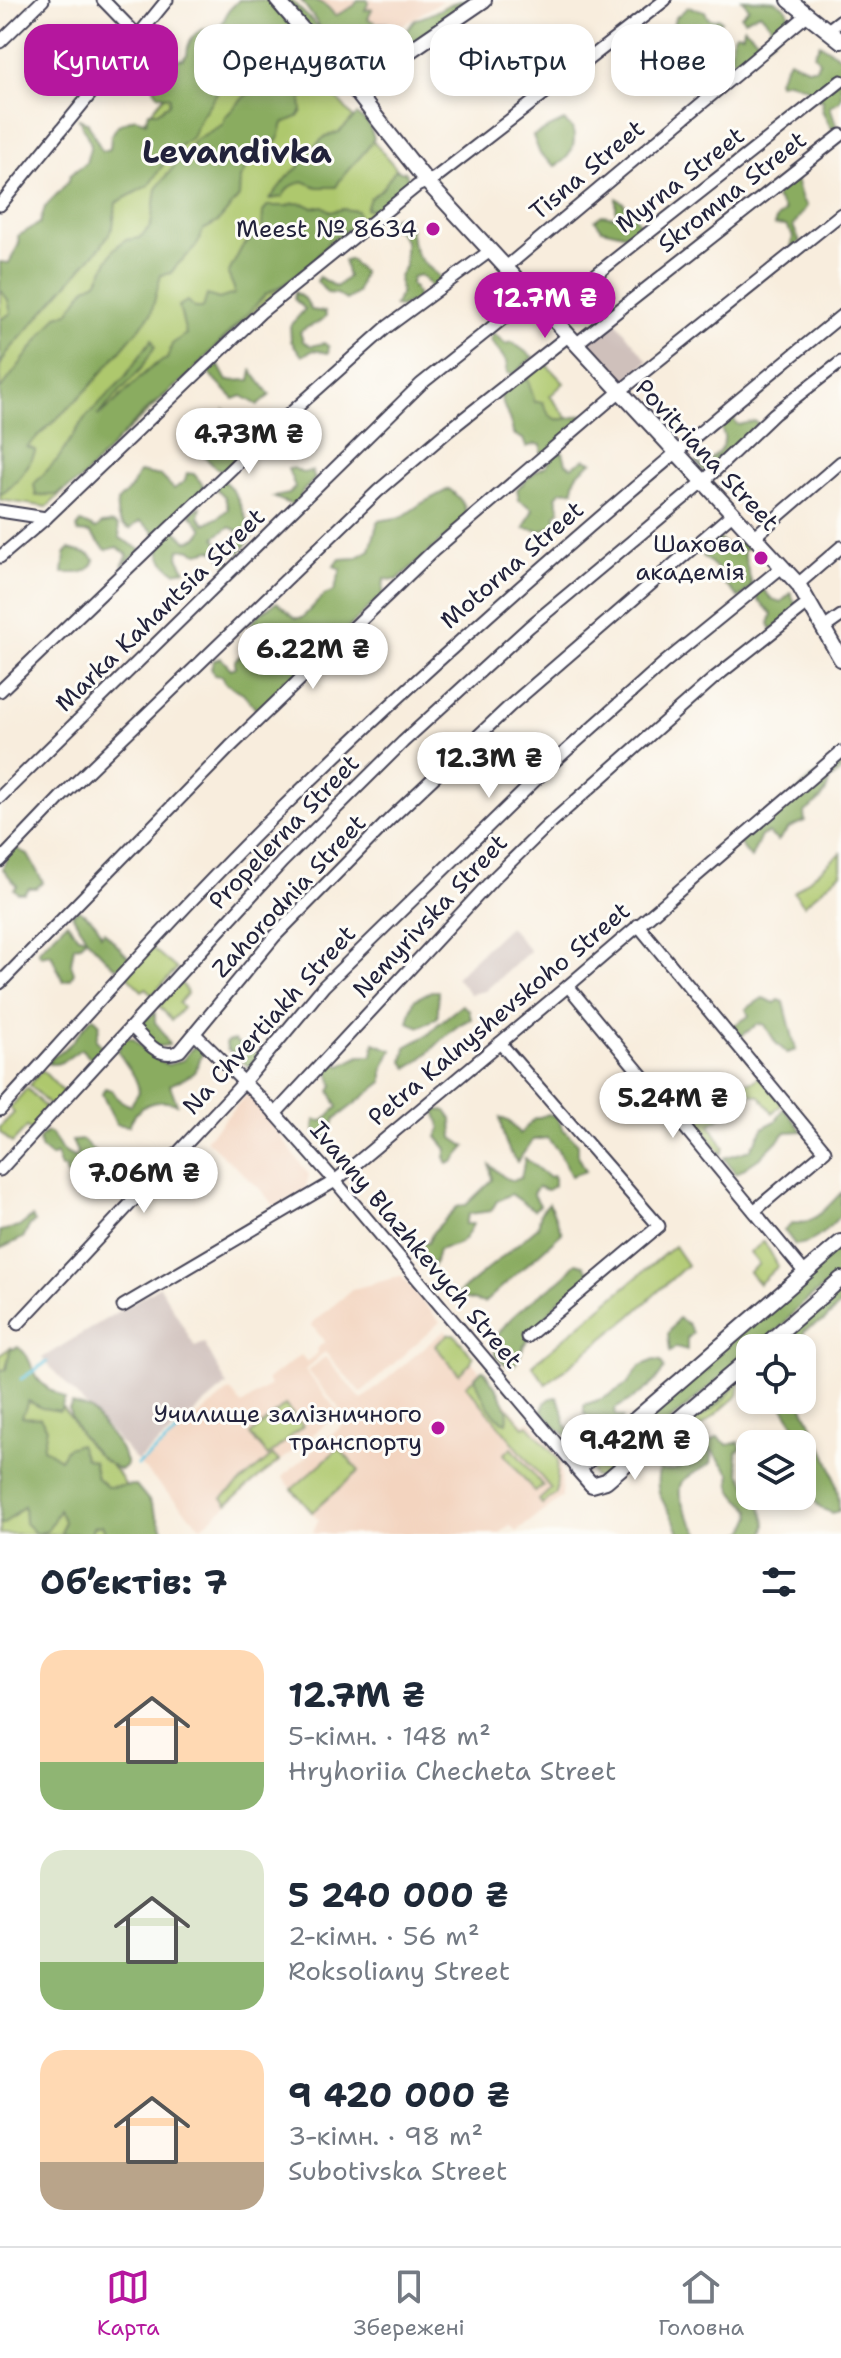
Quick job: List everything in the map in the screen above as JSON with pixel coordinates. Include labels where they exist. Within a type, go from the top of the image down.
[{"type":"street","points":[[0,42],[43,0]]},
{"type":"street","points":[[103,0],[126,24]]},
{"type":"street","points":[[148,24],[167,0]]},
{"type":"street","name":"Povitriana Street","points":[[277,0],[298,24]]},
{"type":"street","points":[[414,48],[484,0]]},
{"type":"street","points":[[0,557],[46,518],[260,313],[353,235],[665,0]]},
{"type":"street","points":[[789,0],[841,41]]},
{"type":"street","name":"Tisna Street","points":[[505,268],[807,15]]},
{"type":"street","points":[[828,30],[841,20]]},
{"type":"street","name":"Myrna Street","points":[[547,313],[841,81]]},
{"type":"street","points":[[0,205],[89,96]]},
{"type":"street","name":"Povitriana Street","points":[[359,96],[427,182],[798,584],[841,659]]},
{"type":"street","name":"Skromna Street","points":[[0,861],[62,796],[378,491],[448,431],[841,135]]},
{"type":"street","points":[[0,983],[230,747],[401,581],[619,392],[841,214]]},
{"type":"street","points":[[0,691],[276,426],[395,321],[490,251]]},
{"type":"street","name":"Marka Kahantsia Street","points":[[0,797],[421,384],[531,296]]},
{"type":"street","name":"Motorna Street","points":[[0,1110],[270,820],[427,670],[674,452],[841,316]]},
{"type":"street","name":"Propelerna Street","points":[[0,1170],[282,862],[403,742],[529,627],[703,482],[774,414],[841,362]]},
{"type":"street","points":[[754,537],[841,462]]},
{"type":"street","points":[[0,511],[46,518]]},
{"type":"street","name":"Zahorodnia Street","points":[[132,1027],[162,1054],[180,1051],[274,937],[391,818],[511,705],[732,514]]},
{"type":"street","points":[[798,584],[841,547]]},
{"type":"street","name":"Na Chvertiakh Street","points":[[18,1324],[244,1082],[324,986],[510,804],[664,663],[782,567]]},
{"type":"street","name":"Nemyrivska Street","points":[[275,1114],[495,877],[546,827],[702,688],[809,603]]},
{"type":"street","points":[[824,628],[841,616]]},
{"type":"street","name":"Petra Kalnyshevskoho Street","points":[[123,1306],[335,1181],[841,752]]},
{"type":"street","points":[[638,925],[825,1151],[754,1211]]},
{"type":"street","points":[[568,986],[805,1273]]},
{"type":"street","name":"Ivanny Blazhkevych Street","points":[[195,1034],[275,1114],[335,1181],[592,1485],[598,1485],[628,1463],[736,1370]]},
{"type":"street","points":[[500,1043],[659,1226],[527,1337]]},
{"type":"street","points":[[578,1469],[841,1242]]},
{"type":"street","points":[[778,1334],[841,1279]]},
{"type":"shaded area","points":[[305,0],[443,0],[405,24],[328,24]]},
{"type":"shaded area","points":[[612,316],[648,361],[624,382],[585,339]]},
{"type":"shaded area","points":[[509,926],[530,951],[485,991],[470,994],[456,977]]},
{"type":"shaded area","points":[[246,1095],[252,1096],[309,1175],[305,1190],[275,1207],[259,1188],[206,1140]]},
{"type":"shaded area","points":[[401,1276],[440,1322],[361,1393],[325,1352],[305,1370],[339,1413],[201,1527],[140,1465],[230,1390],[242,1405],[270,1385],[267,1380],[301,1355],[307,1362],[318,1353],[316,1349],[325,1342],[311,1324],[353,1289]]},
{"type":"shaded area","points":[[160,1286],[195,1347],[204,1343],[227,1385],[137,1461],[42,1358]]},
{"type":"shaded area","name":"Училище залізничного транспорту","points":[[445,1330],[524,1424],[530,1420],[561,1457],[562,1497],[516,1532],[510,1525],[499,1534],[312,1534],[318,1520],[282,1477],[349,1420],[308,1371],[325,1357],[362,1400]]},
{"type":"green space","points":[[239,0],[275,0],[294,24],[222,24]]},
{"type":"green space","points":[[245,0],[253,0],[273,24],[225,24]]},
{"type":"green space","points":[[277,0],[290,0],[315,24],[299,24]]},
{"type":"green space","points":[[301,0],[321,3],[335,16],[354,6],[358,0],[367,0],[365,10],[372,9],[368,19],[388,24],[318,24]]},
{"type":"green space","points":[[471,0],[471,4],[443,24],[430,24],[430,33],[414,45],[412,24],[415,19],[455,2]]},
{"type":"green space","points":[[742,0],[774,1],[785,8],[789,16],[786,25],[768,43],[737,62],[736,33],[743,34],[744,27],[757,39],[767,36],[771,25],[760,13],[744,20],[741,16],[749,8]]},
{"type":"green space","points":[[688,7],[705,11],[708,18],[721,21],[719,24],[673,24],[675,18]]},
{"type":"green space","points":[[193,37],[194,96],[215,96],[192,137],[172,152],[149,185],[116,203],[113,227],[102,245],[7,353],[0,366],[0,320],[11,313],[8,300],[0,289],[0,262],[9,263],[19,244],[18,236],[40,223],[45,207],[68,182],[71,174],[86,163],[91,144],[79,119],[88,123],[102,151],[110,149],[111,136],[118,125],[135,118],[146,122],[149,112],[157,112],[169,104],[170,97],[166,96],[178,96],[178,60],[187,54]]},
{"type":"green space","points":[[820,44],[841,57],[841,97],[830,106],[837,128],[831,128],[822,110],[823,100],[813,99],[807,88],[788,81],[779,83],[778,80],[789,60],[807,68],[816,68],[819,61],[814,54]]},
{"type":"green space","points":[[194,61],[194,96],[335,96],[407,181],[263,303],[47,507],[0,500],[0,292],[164,96],[178,96],[178,80]]},
{"type":"green space","points":[[245,96],[304,96],[301,99],[302,111],[298,117],[283,123],[279,138],[268,151],[253,158],[240,178],[239,197],[218,222],[203,230],[197,245],[171,273],[161,275],[151,314],[88,389],[27,447],[36,450],[29,463],[17,481],[0,495],[0,390],[57,316],[68,313],[86,287],[97,282],[114,249],[125,240],[140,238],[151,225],[156,189],[195,140],[223,124],[225,117]]},
{"type":"green space","points":[[357,115],[368,123],[374,138],[336,187],[317,187],[303,181],[289,187],[282,197],[270,199],[310,150],[326,136],[339,132]]},
{"type":"green space","points":[[564,121],[572,128],[573,145],[569,155],[555,166],[540,154],[533,136]]},
{"type":"green space","points":[[395,170],[406,172],[408,180],[402,194],[389,204],[366,209],[370,198],[382,189]]},
{"type":"green space","points":[[792,177],[796,179],[807,206],[793,226],[800,242],[791,248],[793,236],[786,226],[774,225],[785,211],[776,198],[779,188]]},
{"type":"green space","points":[[616,198],[632,211],[644,231],[636,237],[602,229],[595,220],[602,215],[616,217]]},
{"type":"green space","points":[[294,203],[313,208],[323,206],[331,212],[343,209],[357,211],[360,222],[330,240],[315,259],[283,285],[266,294],[187,377],[144,412],[80,481],[56,495],[36,496],[34,484],[58,459],[84,419],[124,378],[152,339],[155,347],[141,369],[97,416],[149,369],[167,359],[172,344],[186,334],[179,306],[187,301],[195,308],[203,308],[207,295],[219,299],[234,294],[228,274],[242,247],[262,230],[263,212],[267,206]]},
{"type":"green space","points":[[403,216],[410,228],[416,253],[442,279],[441,287],[432,292],[420,275],[412,277],[411,284],[417,293],[417,300],[400,307],[394,306],[401,293],[399,277],[405,266],[405,240],[396,229],[380,228],[394,217]]},
{"type":"green space","points":[[350,259],[363,273],[357,293],[346,300],[337,294],[327,293],[317,281],[319,277],[336,287],[348,277],[344,261]]},
{"type":"green space","points":[[295,292],[306,300],[311,310],[325,312],[323,319],[300,332],[303,341],[311,346],[324,343],[329,347],[328,353],[314,350],[302,356],[291,341],[290,326],[305,309],[294,299]]},
{"type":"green space","points":[[493,333],[506,344],[512,342],[533,357],[514,374],[507,373],[507,362],[490,340]]},
{"type":"green space","points":[[545,363],[564,383],[550,396],[571,422],[558,433],[517,386]]},
{"type":"green space","points":[[219,366],[227,381],[250,380],[252,371],[270,395],[258,405],[242,396],[234,399],[209,374]]},
{"type":"green space","points":[[528,380],[535,402],[543,402],[554,418],[583,415],[575,429],[541,459],[541,445],[526,447],[523,439],[513,434],[501,397],[500,391]]},
{"type":"green space","points":[[747,397],[748,400],[736,411],[734,420],[738,425],[755,421],[759,425],[726,452],[709,471],[704,472],[695,462],[701,466],[721,449],[723,432],[719,426],[697,438]]},
{"type":"green space","points":[[225,410],[235,420],[229,428],[232,436],[225,441],[226,450],[233,453],[233,462],[224,471],[217,469],[199,451],[201,441],[194,422],[199,417],[214,429],[223,421]]},
{"type":"green space","points":[[563,452],[566,463],[571,467],[585,459],[592,462],[576,477],[574,490],[561,491],[556,496],[560,510],[556,515],[556,527],[541,531],[524,528],[533,509],[519,500],[517,489],[546,466],[556,453]]},
{"type":"green space","points":[[294,468],[302,473],[312,471],[315,479],[302,492],[299,502],[292,505],[273,497],[289,494],[295,487],[288,469]]},
{"type":"green space","points":[[139,472],[161,476],[174,489],[185,481],[187,473],[194,474],[204,486],[154,536],[153,531],[140,521],[130,529],[120,522],[117,515],[117,502],[132,487]]},
{"type":"green space","points":[[219,479],[232,489],[255,533],[239,554],[231,554],[241,538],[237,530],[229,527],[215,537],[222,553],[231,561],[227,565],[217,552],[211,550],[198,553],[179,550],[178,557],[185,570],[175,572],[162,560],[159,543],[174,529],[187,541],[196,538],[203,529],[190,514],[201,506],[199,517],[205,524],[228,509],[225,497],[216,488]]},
{"type":"green space","points":[[449,489],[460,499],[465,520],[397,580],[384,579],[383,594],[297,678],[283,684],[273,700],[262,709],[258,712],[243,693],[225,683],[222,676],[214,675],[211,668],[214,660],[221,658],[231,669],[241,655],[261,662],[268,657],[265,642],[253,634],[250,626],[258,615],[277,602],[295,618],[302,618],[324,595],[334,591],[341,569],[334,566],[340,559],[356,558],[370,550],[378,521],[402,517]]},
{"type":"green space","points":[[81,522],[96,529],[102,524],[113,523],[118,526],[120,538],[141,550],[122,566],[128,555],[117,547],[106,550],[90,533],[78,532]]},
{"type":"green space","points":[[718,538],[728,547],[741,538],[753,546],[743,550],[752,586],[739,598],[725,584],[719,570],[703,556],[702,547]]},
{"type":"green space","points":[[69,549],[90,555],[95,560],[82,572],[63,573],[65,554]]},
{"type":"green space","points":[[763,589],[772,599],[781,602],[791,593],[794,601],[801,606],[772,630],[769,624],[772,614],[758,600],[757,592]]},
{"type":"green space","points":[[841,752],[841,771],[829,781],[820,800],[804,813],[805,821],[789,828],[778,841],[768,833],[761,836],[751,858],[739,843]]},
{"type":"green space","points":[[16,848],[28,855],[43,882],[24,893],[14,889],[17,886],[3,869],[7,856]]},
{"type":"green space","points":[[841,853],[841,873],[804,905],[794,892]]},
{"type":"green space","points":[[79,910],[96,923],[101,935],[104,931],[130,959],[124,969],[113,966],[86,938],[72,914]]},
{"type":"green space","points":[[67,922],[78,936],[86,938],[81,945],[74,946],[71,979],[63,981],[51,954],[41,956],[38,951]]},
{"type":"green space","points":[[152,948],[177,969],[152,995],[146,988],[142,991],[127,976]]},
{"type":"green space","points":[[180,982],[187,994],[179,1003],[183,1008],[172,1020],[159,1006]]},
{"type":"green space","points":[[431,991],[438,991],[438,1017],[420,1027],[408,1022],[414,1000]]},
{"type":"green space","points":[[763,998],[775,1003],[779,1000],[784,1002],[796,1050],[787,1053],[776,1043],[765,1025],[758,1024],[740,1037],[730,1028],[749,1016],[746,1009]]},
{"type":"green space","points":[[462,1005],[469,1010],[471,1019],[455,1028],[408,1068],[403,1062],[406,1047],[429,1034]]},
{"type":"green space","points":[[155,1013],[155,1022],[169,1045],[156,1047],[139,1035],[142,1021]]},
{"type":"green space","points":[[93,1017],[100,1024],[96,1040],[108,1052],[95,1063],[81,1049],[61,1062],[47,1063],[69,1045]]},
{"type":"green space","points":[[125,1038],[133,1038],[146,1052],[168,1065],[183,1060],[197,1046],[203,1050],[192,1074],[170,1085],[177,1104],[148,1104],[137,1112],[129,1126],[116,1124],[102,1094],[105,1088],[112,1090],[118,1099],[130,1106],[139,1092],[136,1080],[118,1050]]},
{"type":"green space","points":[[234,1040],[244,1048],[253,1049],[259,1058],[254,1067],[249,1067],[227,1049],[226,1042]]},
{"type":"green space","points":[[374,1043],[392,1050],[383,1069],[383,1082],[335,1119],[326,1141],[314,1130],[315,1120],[323,1121],[338,1107],[330,1091],[333,1085],[327,1066],[333,1063],[341,1066],[360,1056],[372,1056]]},
{"type":"green space","points":[[42,1070],[67,1096],[54,1111],[30,1085]]},
{"type":"green space","points":[[723,1072],[729,1074],[735,1084],[754,1081],[759,1076],[782,1104],[773,1113],[760,1096],[751,1094],[710,1125],[724,1148],[721,1154],[705,1130],[699,1134],[687,1116],[678,1111],[676,1102],[698,1109],[703,1106],[719,1090]]},
{"type":"green space","points":[[27,1088],[51,1114],[33,1133],[27,1127],[12,1143],[0,1132],[0,1127],[14,1113],[10,1108]]},
{"type":"green space","points":[[784,1108],[802,1131],[786,1132],[761,1157],[736,1174],[724,1158],[750,1150],[764,1127],[776,1121]]},
{"type":"green space","points":[[435,1111],[446,1111],[452,1119],[453,1138],[466,1147],[448,1164],[445,1157],[447,1149],[437,1137],[441,1128]]},
{"type":"green space","points":[[548,1114],[556,1116],[563,1129],[578,1144],[578,1155],[586,1171],[571,1176],[558,1150],[547,1138],[533,1140],[517,1162],[513,1157],[505,1142],[500,1118],[509,1121],[520,1134],[534,1119]]},
{"type":"green space","points":[[46,1132],[52,1134],[62,1151],[75,1158],[77,1152],[72,1141],[83,1140],[108,1166],[70,1177],[65,1173],[66,1168],[61,1168],[56,1154],[51,1157],[40,1148],[39,1139]]},
{"type":"green space","points":[[525,1158],[548,1177],[554,1176],[554,1186],[547,1190],[538,1187],[533,1193],[540,1205],[534,1210],[511,1194],[497,1201],[491,1211],[469,1214],[465,1224],[473,1224],[466,1237],[460,1243],[438,1250],[430,1269],[413,1253],[414,1244],[428,1243],[433,1232],[457,1207],[466,1205],[492,1180],[490,1165],[513,1181],[521,1178]]},
{"type":"green space","points":[[841,1193],[841,1215],[816,1238],[795,1245],[784,1230],[792,1223],[813,1219]]},
{"type":"green space","points":[[549,1203],[562,1233],[484,1303],[455,1296],[538,1227],[541,1212]]},
{"type":"green space","points":[[32,1217],[35,1222],[23,1238],[0,1249],[0,1231],[19,1227]]},
{"type":"green space","points":[[764,1241],[778,1266],[759,1284],[749,1272],[759,1264],[750,1253]]},
{"type":"green space","points":[[841,1244],[841,1273],[774,1334],[740,1334]]},
{"type":"green space","points":[[674,1246],[687,1265],[630,1317],[546,1384],[532,1365]]},
{"type":"green space","points":[[576,1263],[584,1265],[588,1272],[602,1264],[605,1269],[559,1300],[524,1345],[514,1365],[501,1362],[495,1347],[497,1336],[505,1325]]},
{"type":"green space","points":[[841,1284],[841,1304],[824,1321],[805,1330],[803,1334],[782,1334]]},
{"type":"green space","points":[[678,1318],[688,1324],[693,1333],[687,1339],[687,1350],[676,1347],[670,1352],[668,1334]]},
{"type":"green space","points":[[448,1334],[454,1334],[473,1357],[459,1374],[435,1346]]},
{"type":"green space","points":[[736,1338],[736,1364],[663,1427],[651,1430],[646,1425],[646,1418]]},
{"type":"green space","points":[[11,1347],[120,1476],[155,1534],[0,1534],[0,1355]]},
{"type":"green space","points":[[18,1347],[28,1358],[38,1380],[65,1399],[60,1411],[42,1408],[28,1401],[22,1417],[40,1418],[47,1428],[43,1448],[60,1459],[67,1448],[79,1444],[85,1459],[93,1461],[97,1478],[107,1487],[136,1485],[150,1502],[165,1534],[106,1534],[102,1525],[93,1527],[91,1534],[61,1534],[64,1521],[59,1510],[47,1531],[36,1534],[25,1523],[24,1506],[0,1524],[0,1371],[6,1369],[10,1350]]},
{"type":"green space","points":[[654,1360],[661,1361],[664,1368],[660,1375],[643,1392],[615,1409],[616,1416],[623,1418],[620,1425],[594,1450],[586,1449],[577,1437],[581,1431],[594,1425],[596,1418],[589,1418],[584,1413],[584,1405],[604,1398],[627,1384],[640,1366]]},
{"type":"green space","points":[[482,1370],[504,1402],[507,1422],[491,1410],[483,1397],[475,1377]]},
{"type":"green space","points":[[479,1374],[524,1427],[528,1425],[558,1459],[556,1494],[542,1504],[539,1500],[551,1489],[466,1385]]},
{"type":"green space","points":[[731,1377],[736,1382],[727,1396],[685,1428],[666,1448],[662,1449],[659,1443]]},
{"type":"green space","points":[[736,1379],[736,1397],[673,1451],[660,1450],[658,1443]]},
{"type":"green space","points":[[557,1397],[565,1424],[574,1436],[569,1437],[557,1428],[542,1411],[546,1401]]},
{"type":"green space","points":[[72,1404],[90,1409],[120,1448],[127,1464],[120,1470],[88,1445],[72,1418],[69,1409]]},
{"type":"green space","points":[[285,1405],[303,1426],[268,1456],[250,1435]]},
{"type":"green space","points":[[787,1414],[807,1414],[814,1430],[792,1430],[794,1424]]},
{"type":"green space","points":[[632,1433],[640,1444],[599,1479],[593,1476],[591,1467]]},
{"type":"green space","points":[[816,1433],[836,1483],[839,1511],[832,1513],[816,1503]]},
{"type":"green space","points":[[718,1437],[728,1445],[736,1443],[736,1496],[731,1486],[731,1474],[709,1447],[712,1440]]},
{"type":"green space","points":[[339,1448],[359,1471],[312,1512],[292,1489]]},
{"type":"green space","points":[[512,1448],[543,1486],[535,1492],[504,1454]]},
{"type":"green space","points":[[702,1450],[709,1450],[711,1463],[689,1476],[680,1487],[684,1509],[700,1534],[679,1534],[660,1496],[659,1470],[678,1469]]},
{"type":"green space","points":[[273,1455],[279,1461],[227,1504],[222,1498]]},
{"type":"green space","points":[[751,1510],[762,1510],[766,1524],[764,1534],[739,1534],[744,1532],[752,1517]]},
{"type":"waterway","points":[[21,1379],[47,1362]]},
{"type":"waterway","points":[[138,1465],[192,1420]]},
{"type":"place","name":"Meest № 8634","points":[[433,229]]},
{"type":"place","name":"Шахова академія","points":[[761,558]]},
{"type":"place","name":"Училище залізничного транспорту","points":[[438,1428]]},
{"type":"district","name":"Levandivka","points":[[237,152]]}]
